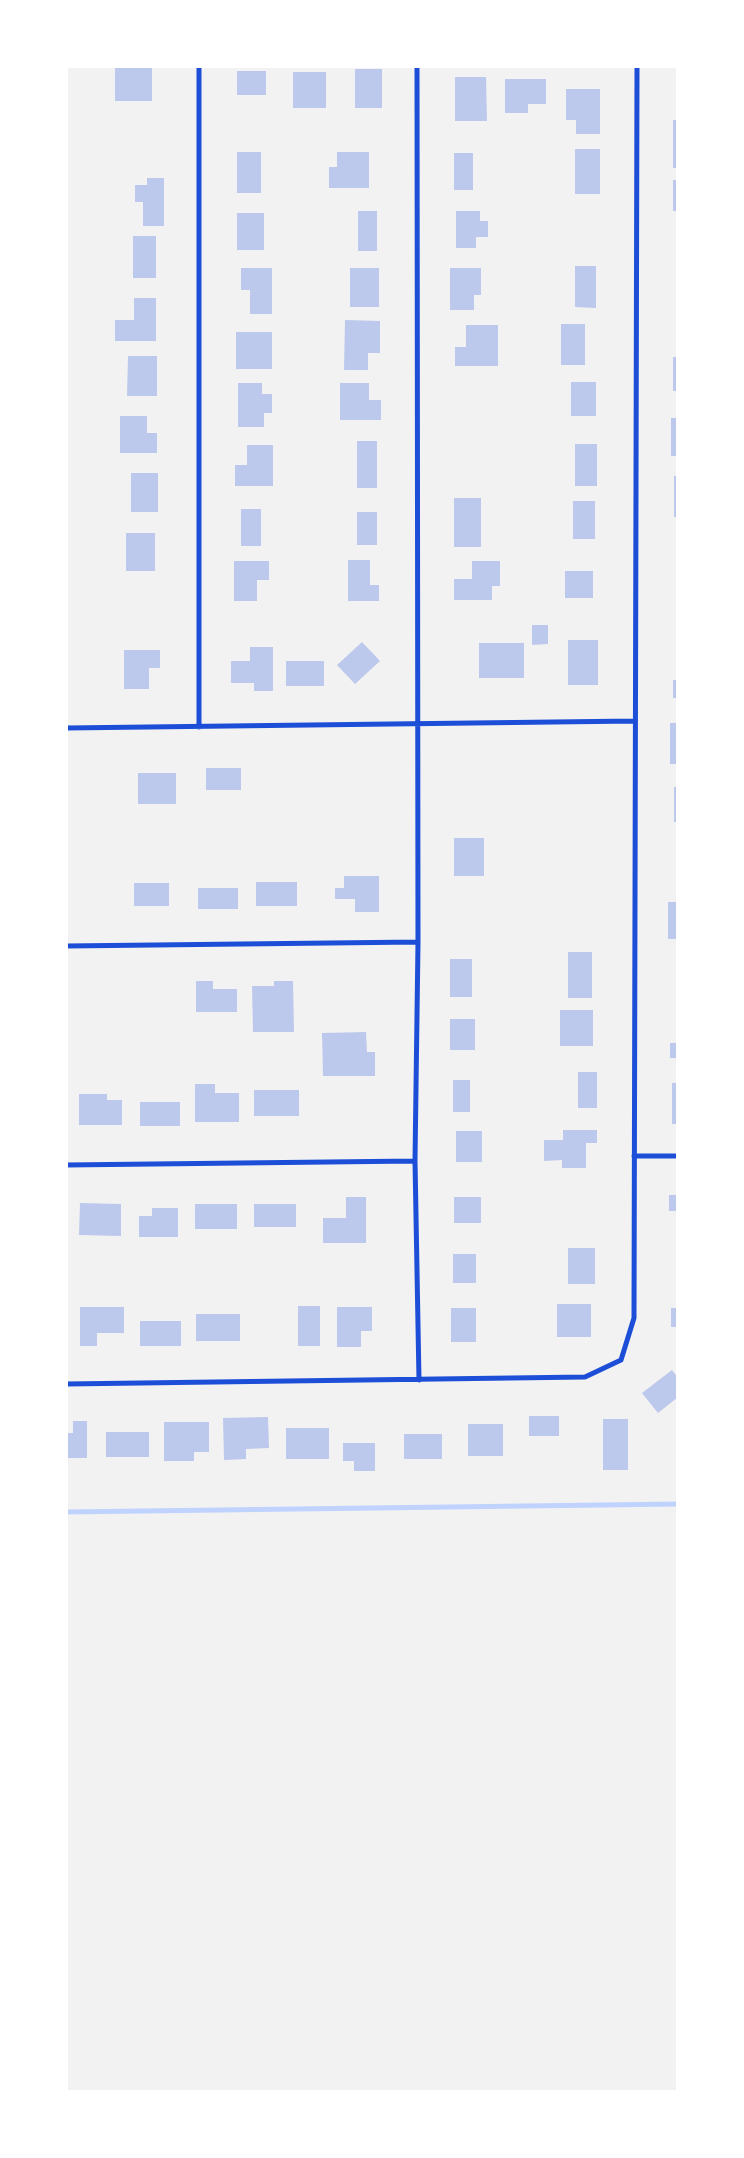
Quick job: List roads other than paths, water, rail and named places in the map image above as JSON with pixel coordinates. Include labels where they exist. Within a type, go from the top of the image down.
[{"type":"street","points":[[199,66],[199,727]]},
{"type":"street","points":[[417,66],[418,942],[415,1161],[419,1380]]},
{"type":"street","points":[[66,1384],[585,1377],[621,1360],[634,1318],[637,66]]},
{"type":"street","points":[[66,728],[635,722]]},
{"type":"street","points":[[66,946],[418,942]]},
{"type":"street","points":[[634,1156],[678,1156]]},
{"type":"street","points":[[66,1165],[415,1161]]},
{"type":"waterway","points":[[66,1512],[678,1504]]}]
